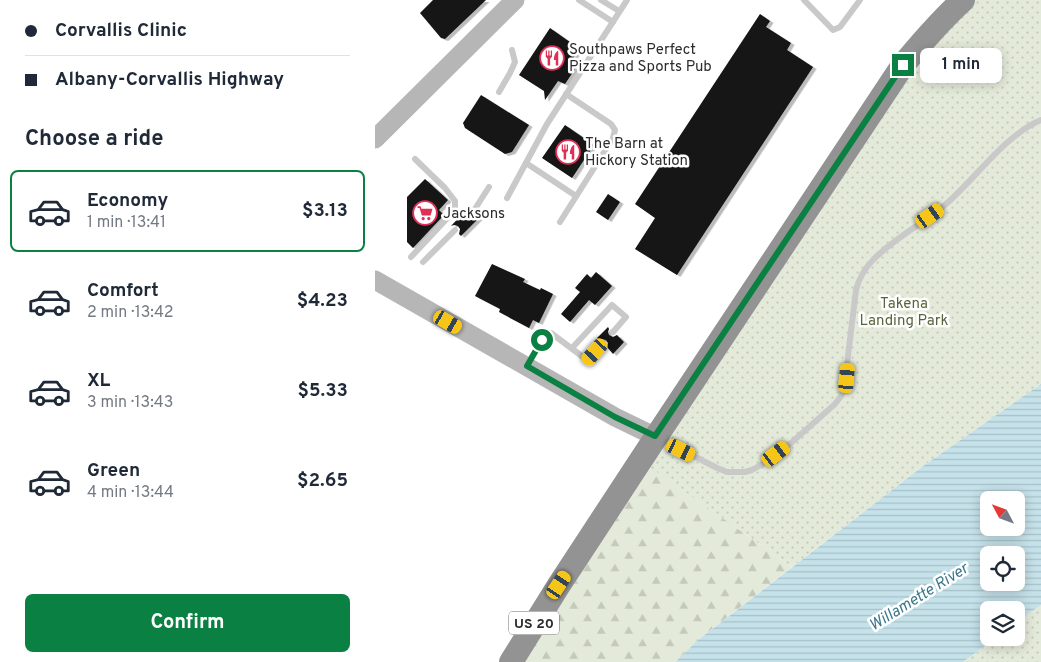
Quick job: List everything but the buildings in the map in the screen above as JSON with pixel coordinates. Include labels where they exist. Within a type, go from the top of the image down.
[{"type":"highway","name":"US 20","points":[[511,662],[655,436],[903,65],[963,0]]},
{"type":"main road","points":[[375,139],[515,0]]},
{"type":"main road","points":[[375,280],[615,417],[655,436]]},
{"type":"lane","points":[[579,0],[613,22]]},
{"type":"lane","points":[[601,0],[619,12]]},
{"type":"lane","points":[[507,198],[547,124],[627,0]]},
{"type":"lane","points":[[804,0],[833,30],[841,27],[857,1]]},
{"type":"lane","points":[[499,92],[511,73],[515,62],[512,50]]},
{"type":"lane","points":[[560,222],[613,138],[615,130],[611,124],[566,94]]},
{"type":"lane","points":[[655,436],[717,468],[737,473],[752,470],[791,443],[835,404],[841,396],[847,378],[856,290],[859,278],[866,268],[887,247],[944,206],[1007,143],[1032,124],[1041,120]]},
{"type":"lane","points":[[411,257],[455,210],[455,201],[445,188],[415,159]]},
{"type":"lane","points":[[526,163],[576,196]]},
{"type":"lane","points":[[473,212],[489,187]]},
{"type":"lane","points":[[423,262],[455,230]]},
{"type":"lane","points":[[572,348],[612,305],[626,317],[613,332]]},
{"type":"lane","points":[[527,366],[542,340],[551,333],[587,360],[603,344]]},
{"type":"green space","name":"Takena Landing Park","points":[[966,0],[1041,0],[1041,384],[923,466],[792,567],[640,460],[903,65]]},
{"type":"green space","points":[[651,467],[792,567],[698,640],[675,662],[522,662]]},
{"type":"green space","points":[[1041,605],[1041,662],[963,662],[985,646],[1025,646],[1025,616]]},
{"type":"water","name":"Willamette River","points":[[1041,384],[1041,605],[1025,616],[1025,601],[980,601],[980,646],[985,646],[963,662],[675,662],[698,640],[923,466]]},
{"type":"place","name":"Southpaws Perfect Pizza and Sports Pub","points":[[552,58]]},
{"type":"place","name":"The Barn at Hickory Station","points":[[568,152]]},
{"type":"place","name":"Jacksons","points":[[425,213]]},
{"type":"route","points":[[542,340],[527,366],[615,417],[655,436],[787,242],[903,65]]}]
